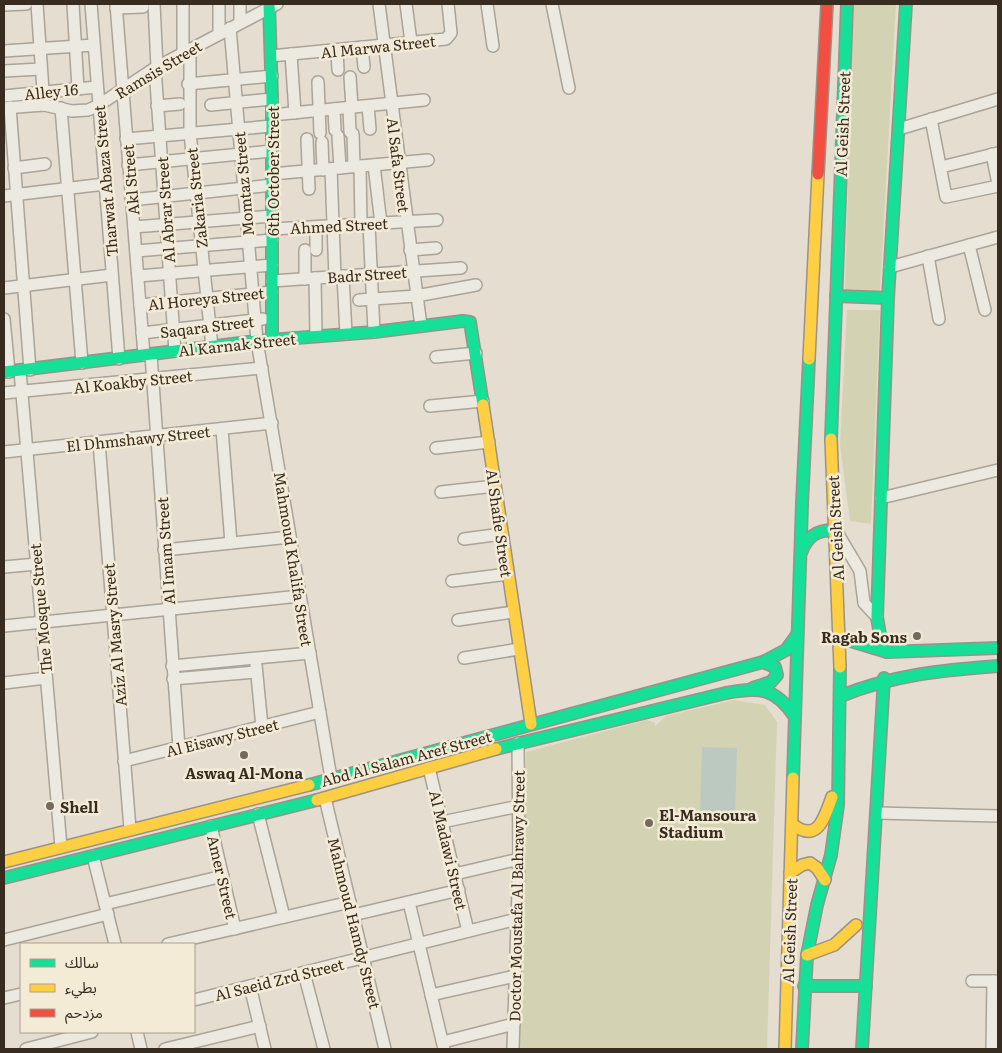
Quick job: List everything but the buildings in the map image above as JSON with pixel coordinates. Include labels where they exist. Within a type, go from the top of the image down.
[{"type":"main road","name":"Al Geish Street","points":[[785,1049],[797,635],[827,4]]},
{"type":"main road","name":"Al Geish Street","points":[[802,1049],[807,955],[835,830],[839,779],[841,638],[831,430],[847,4]]},
{"type":"main road","points":[[887,652],[880,635],[878,617],[888,298],[906,4]]},
{"type":"main road","name":"6th October Street","points":[[272,5],[272,339]]},
{"type":"main road","points":[[825,62],[844,63]]},
{"type":"main road","points":[[836,296],[888,298]]},
{"type":"main road","name":"Al Karnak Street","points":[[16,371],[272,339],[374,332],[463,321],[470,322]]},
{"type":"main road","name":"Al Shafie Street","points":[[470,322],[531,724]]},
{"type":"main road","points":[[801,555],[803,547],[812,534],[828,529],[836,530]]},
{"type":"main road","name":"Abd Al Salam Aref Street","points":[[4,862],[271,795],[763,662],[786,650],[797,635]]},
{"type":"main road","points":[[841,638],[887,652],[998,648]]},
{"type":"main road","points":[[753,689],[771,682],[777,675],[775,667],[763,662]]},
{"type":"main road","points":[[841,696],[884,678],[908,673],[998,666]]},
{"type":"main road","points":[[862,1049],[878,813],[884,678]]},
{"type":"main road","name":"Abd Al Salam Aref Street","points":[[4,878],[325,798],[518,743],[712,696],[753,689],[773,692],[782,697],[795,717]]},
{"type":"main road","points":[[792,824],[797,830],[805,832],[813,831],[820,826],[839,779]]},
{"type":"main road","points":[[790,873],[804,862],[810,862],[815,864],[825,880]]},
{"type":"main road","points":[[807,955],[836,946],[848,937],[856,926]]},
{"type":"main road","points":[[804,986],[866,986]]},
{"type":"street","points":[[4,5],[26,4]]},
{"type":"street","points":[[37,4],[44,105]]},
{"type":"street","points":[[73,4],[78,89]]},
{"type":"street","name":"Tharwat Abaza Street","points":[[91,4],[119,358]]},
{"type":"street","name":"Al Abrar Street","points":[[154,4],[157,106],[175,351]]},
{"type":"street","name":"Zakaria Street","points":[[183,4],[192,159],[212,347]]},
{"type":"street","points":[[219,4],[219,34]]},
{"type":"street","name":"Momtaz Street","points":[[240,4],[235,25],[234,80],[257,341]]},
{"type":"street","name":"Al Safa Street","points":[[379,4],[412,272],[421,326]]},
{"type":"street","points":[[406,4],[411,42]]},
{"type":"street","name":"Al Marwa Street","points":[[271,56],[449,38],[451,33],[448,4]]},
{"type":"street","points":[[486,4],[493,46]]},
{"type":"street","points":[[552,4],[569,88]]},
{"type":"street","name":"Ramsis Street","points":[[7,108],[44,105],[79,111],[99,105],[156,68],[272,5]]},
{"type":"street","points":[[116,6],[143,7]]},
{"type":"street","name":"Akl Street","points":[[116,6],[142,333],[147,355]]},
{"type":"street","points":[[4,51],[94,45]]},
{"type":"street","points":[[362,47],[364,67]]},
{"type":"street","points":[[337,50],[338,70]]},
{"type":"street","points":[[291,54],[295,113]]},
{"type":"street","points":[[4,71],[41,68]]},
{"type":"street","points":[[188,84],[272,76]]},
{"type":"street","points":[[350,77],[351,133],[371,274],[374,332]]},
{"type":"street","points":[[318,82],[321,137],[331,169]]},
{"type":"street","name":"Alley 16","points":[[4,96],[97,87]]},
{"type":"street","points":[[211,105],[272,99]]},
{"type":"street","points":[[899,129],[998,99]]},
{"type":"street","points":[[126,139],[239,129],[295,113],[424,100]]},
{"type":"street","points":[[157,106],[180,104]]},
{"type":"street","points":[[368,106],[370,128]]},
{"type":"street","points":[[7,108],[14,168],[23,285],[16,371]]},
{"type":"street","points":[[61,108],[82,363]]},
{"type":"street","points":[[334,109],[337,133],[331,169],[333,226],[346,334]]},
{"type":"street","points":[[931,119],[941,167],[944,194],[949,197],[998,185],[995,154],[941,167]]},
{"type":"street","points":[[307,140],[309,189]]},
{"type":"street","points":[[128,165],[272,151]]},
{"type":"street","points":[[131,200],[244,188],[309,171],[428,160]]},
{"type":"street","points":[[14,168],[45,164]]},
{"type":"street","points":[[374,165],[381,224]]},
{"type":"street","points":[[4,196],[105,184]]},
{"type":"street","points":[[134,227],[272,216]]},
{"type":"street","name":"Ahmed Street","points":[[136,251],[248,242],[272,234],[316,227],[437,220]]},
{"type":"street","points":[[316,227],[311,250],[310,278],[316,336]]},
{"type":"street","points":[[890,266],[998,237]]},
{"type":"street","points":[[969,245],[985,310]]},
{"type":"street","points":[[410,250],[436,248]]},
{"type":"street","points":[[928,256],[939,319]]},
{"type":"street","points":[[138,276],[272,265]]},
{"type":"street","name":"Badr Street","points":[[272,286],[310,278],[461,268]]},
{"type":"street","points":[[4,288],[112,275]]},
{"type":"street","points":[[359,300],[416,296],[476,285]]},
{"type":"street","name":"Al Horeya Street","points":[[140,305],[253,294],[272,286]]},
{"type":"street","name":"Saqara Street","points":[[142,333],[272,318]]},
{"type":"street","points":[[4,319],[16,371]]},
{"type":"street","name":"Mahmoud Khalifa Street","points":[[257,341],[331,778]]},
{"type":"street","points":[[436,357],[476,353]]},
{"type":"street","name":"Al Imam Street","points":[[147,355],[152,379],[158,436],[168,610],[179,748]]},
{"type":"street","name":"Al Koakby Street","points":[[4,393],[262,368]]},
{"type":"street","name":"The Mosque Street","points":[[16,371],[22,391],[28,449],[61,847]]},
{"type":"street","points":[[430,406],[483,401]]},
{"type":"street","name":"El Dhmshawy Street","points":[[4,452],[272,423]]},
{"type":"street","points":[[222,429],[231,543]]},
{"type":"street","name":"Aziz Al Masry Street","points":[[99,442],[130,829]]},
{"type":"street","points":[[436,448],[489,442]]},
{"type":"street","points":[[882,498],[998,470]]},
{"type":"street","points":[[441,492],[495,486]]},
{"type":"street","points":[[836,530],[860,571],[864,603],[878,617]]},
{"type":"street","points":[[464,539],[502,534]]},
{"type":"street","points":[[164,550],[290,537]]},
{"type":"street","points":[[4,567],[37,564]]},
{"type":"street","points":[[452,581],[508,574]]},
{"type":"street","points":[[4,626],[300,596]]},
{"type":"street","points":[[458,620],[513,612]]},
{"type":"street","points":[[464,658],[519,650]]},
{"type":"street","points":[[172,666],[310,653]]},
{"type":"street","points":[[255,658],[262,727]]},
{"type":"street","points":[[173,679],[256,672]]},
{"type":"street","points":[[4,682],[46,678]]},
{"type":"street","name":"Al Eisawy Street","points":[[124,761],[320,712]]},
{"type":"street","name":"Doctor Moustafa Al Bahrawy Street","points":[[513,1049],[519,859],[518,743]]},
{"type":"street","name":"Al Madawi Street","points":[[429,768],[468,931]]},
{"type":"street","name":"Mahmoud Hamdy Street","points":[[325,798],[385,1049]]},
{"type":"street","points":[[442,822],[519,806]]},
{"type":"street","points":[[878,813],[998,816]]},
{"type":"street","points":[[258,814],[284,918]]},
{"type":"street","name":"Amer Street","points":[[211,826],[235,929]]},
{"type":"street","points":[[93,856],[115,943]]},
{"type":"street","points":[[455,874],[519,859]]},
{"type":"street","points":[[4,940],[223,876]]},
{"type":"street","points":[[353,915],[459,890]]},
{"type":"street","points":[[172,943],[350,902]]},
{"type":"street","points":[[409,902],[443,1046],[514,1024]]},
{"type":"street","name":"Al Saeid Zrd Street","points":[[195,1000],[517,918]]},
{"type":"street","points":[[304,973],[324,1049]]},
{"type":"street","points":[[431,996],[515,976]]},
{"type":"street","points":[[972,981],[996,981],[992,1049]]},
{"type":"street","points":[[250,986],[266,1049]]},
{"type":"street","points":[[4,998],[20,994]]},
{"type":"street","points":[[165,1049],[260,1026]]},
{"type":"street","points":[[26,1049],[88,1033]]},
{"type":"street","points":[[137,1033],[141,1049]]},
{"type":"green space","points":[[853,4],[896,4],[880,291],[845,291]]},
{"type":"green space","points":[[847,310],[880,310],[871,524],[850,521],[840,445]]},
{"type":"green space","name":"El-Mansoura Stadium","points":[[734,700],[765,705],[777,722],[767,1049],[517,1049],[518,1018],[521,1017],[526,752],[647,720],[655,723],[655,726],[666,716]]},
{"type":"shaded area","points":[[702,747],[737,748],[735,816],[700,815]]},
{"type":"traffic: fast","points":[[269,4],[272,99],[272,339]]},
{"type":"traffic: fast","points":[[831,439],[847,4]]},
{"type":"traffic: fast","points":[[887,652],[880,635],[877,617],[888,298],[906,4]]},
{"type":"traffic: fast","points":[[836,296],[888,298]]},
{"type":"traffic: fast","points":[[4,372],[257,341],[374,332],[463,321],[470,322],[483,405]]},
{"type":"traffic: fast","points":[[793,778],[809,359]]},
{"type":"traffic: fast","points":[[801,553],[806,542],[814,535],[819,532],[836,530]]},
{"type":"traffic: fast","points":[[309,785],[763,662],[786,650],[797,635]]},
{"type":"traffic: fast","points":[[841,638],[887,652],[998,648]]},
{"type":"traffic: fast","points":[[753,688],[771,682],[777,675],[775,667],[763,662]]},
{"type":"traffic: fast","points":[[841,696],[899,678],[957,669],[998,666]]},
{"type":"traffic: fast","points":[[802,1049],[807,955],[817,905],[831,855],[838,805],[840,667]]},
{"type":"traffic: fast","points":[[862,1049],[884,678]]},
{"type":"traffic: fast","points":[[496,749],[738,691],[757,690],[773,695],[788,707],[795,717]]},
{"type":"traffic: fast","points":[[4,878],[317,800]]},
{"type":"traffic: fast","points":[[804,986],[866,986]]},
{"type":"traffic: slow","points":[[809,359],[818,174]]},
{"type":"traffic: slow","points":[[483,405],[531,724]]},
{"type":"traffic: slow","points":[[831,439],[840,667]]},
{"type":"traffic: slow","points":[[317,800],[496,749]]},
{"type":"traffic: slow","points":[[785,1049],[793,778]]},
{"type":"traffic: slow","points":[[4,862],[309,785]]},
{"type":"traffic: slow","points":[[792,824],[808,831],[814,830],[823,820],[832,797]]},
{"type":"traffic: slow","points":[[790,873],[802,865],[810,863],[817,868],[825,880]]},
{"type":"traffic: slow","points":[[807,955],[834,945],[856,925]]},
{"type":"traffic: jam","points":[[818,174],[827,4]]},
{"type":"place","name":"Ragab Sons","points":[[917,636]]},
{"type":"place","name":"Aswaq Al-Mona","points":[[244,755]]},
{"type":"place","name":"Shell","points":[[50,806]]},
{"type":"place","name":"El-Mansoura Stadium","points":[[649,823]]}]
